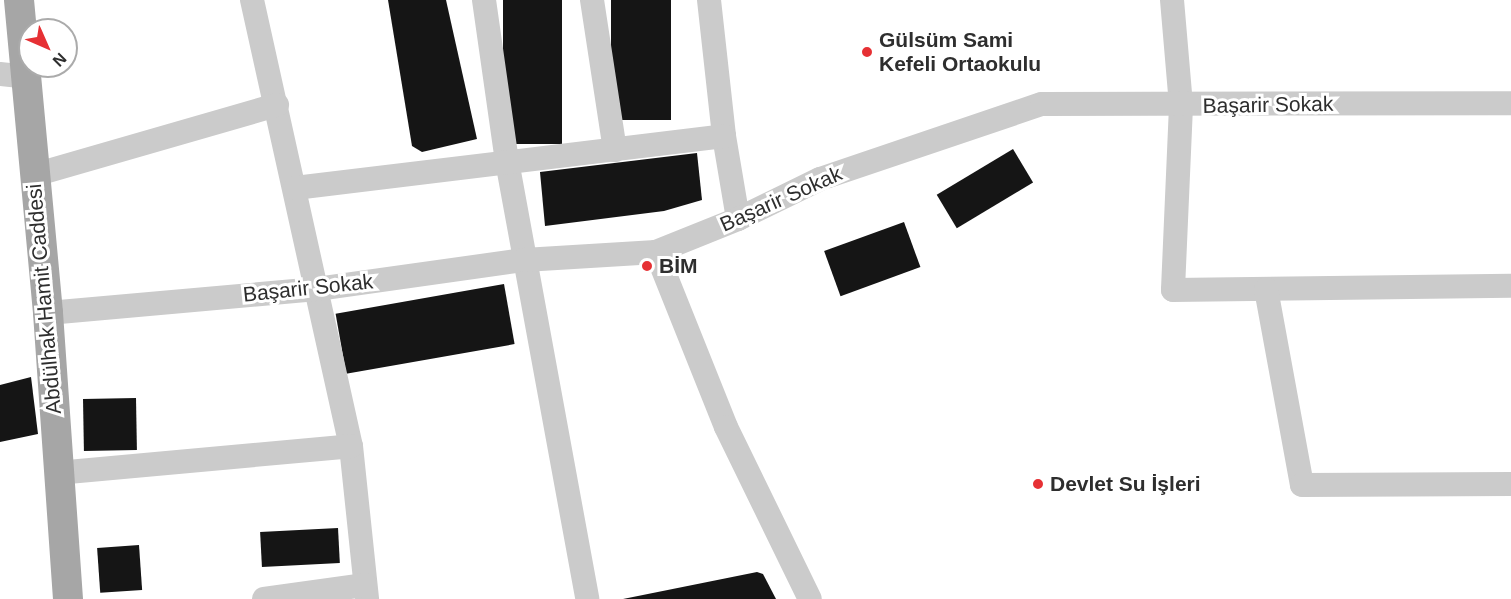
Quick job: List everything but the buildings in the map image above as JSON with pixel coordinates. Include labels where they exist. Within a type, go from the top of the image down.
[{"type":"main road","name":"Abdülhak Hamit Caddesi","points":[[19,0],[14,76],[34,175],[48,313],[57,473],[68,599]]},
{"type":"street","points":[[252,0],[351,446],[366,592],[264,599]]},
{"type":"street","points":[[484,0],[524,260],[587,599]]},
{"type":"street","points":[[592,0],[615,150]]},
{"type":"street","points":[[709,0],[724,136],[738,219]]},
{"type":"street","points":[[1172,0],[1181,106],[1173,290],[1511,286]]},
{"type":"street","name":"Başarir Sokak","points":[[48,313],[317,289],[524,260],[656,252],[738,219],[820,179],[1042,104],[1181,106],[1511,103]]},
{"type":"street","points":[[34,175],[277,105]]},
{"type":"street","points":[[295,188],[724,136]]},
{"type":"street","points":[[656,252],[726,427],[810,599]]},
{"type":"street","points":[[1266,289],[1302,486],[1511,484]]},
{"type":"street","points":[[57,473],[351,446]]},
{"type":"place","name":"Gülsüm Sami Kefeli Ortaokulu","points":[[867,52]]},
{"type":"place","name":"BİM","points":[[647,266]]},
{"type":"place","name":"Devlet Su İşleri","points":[[1038,484]]}]
